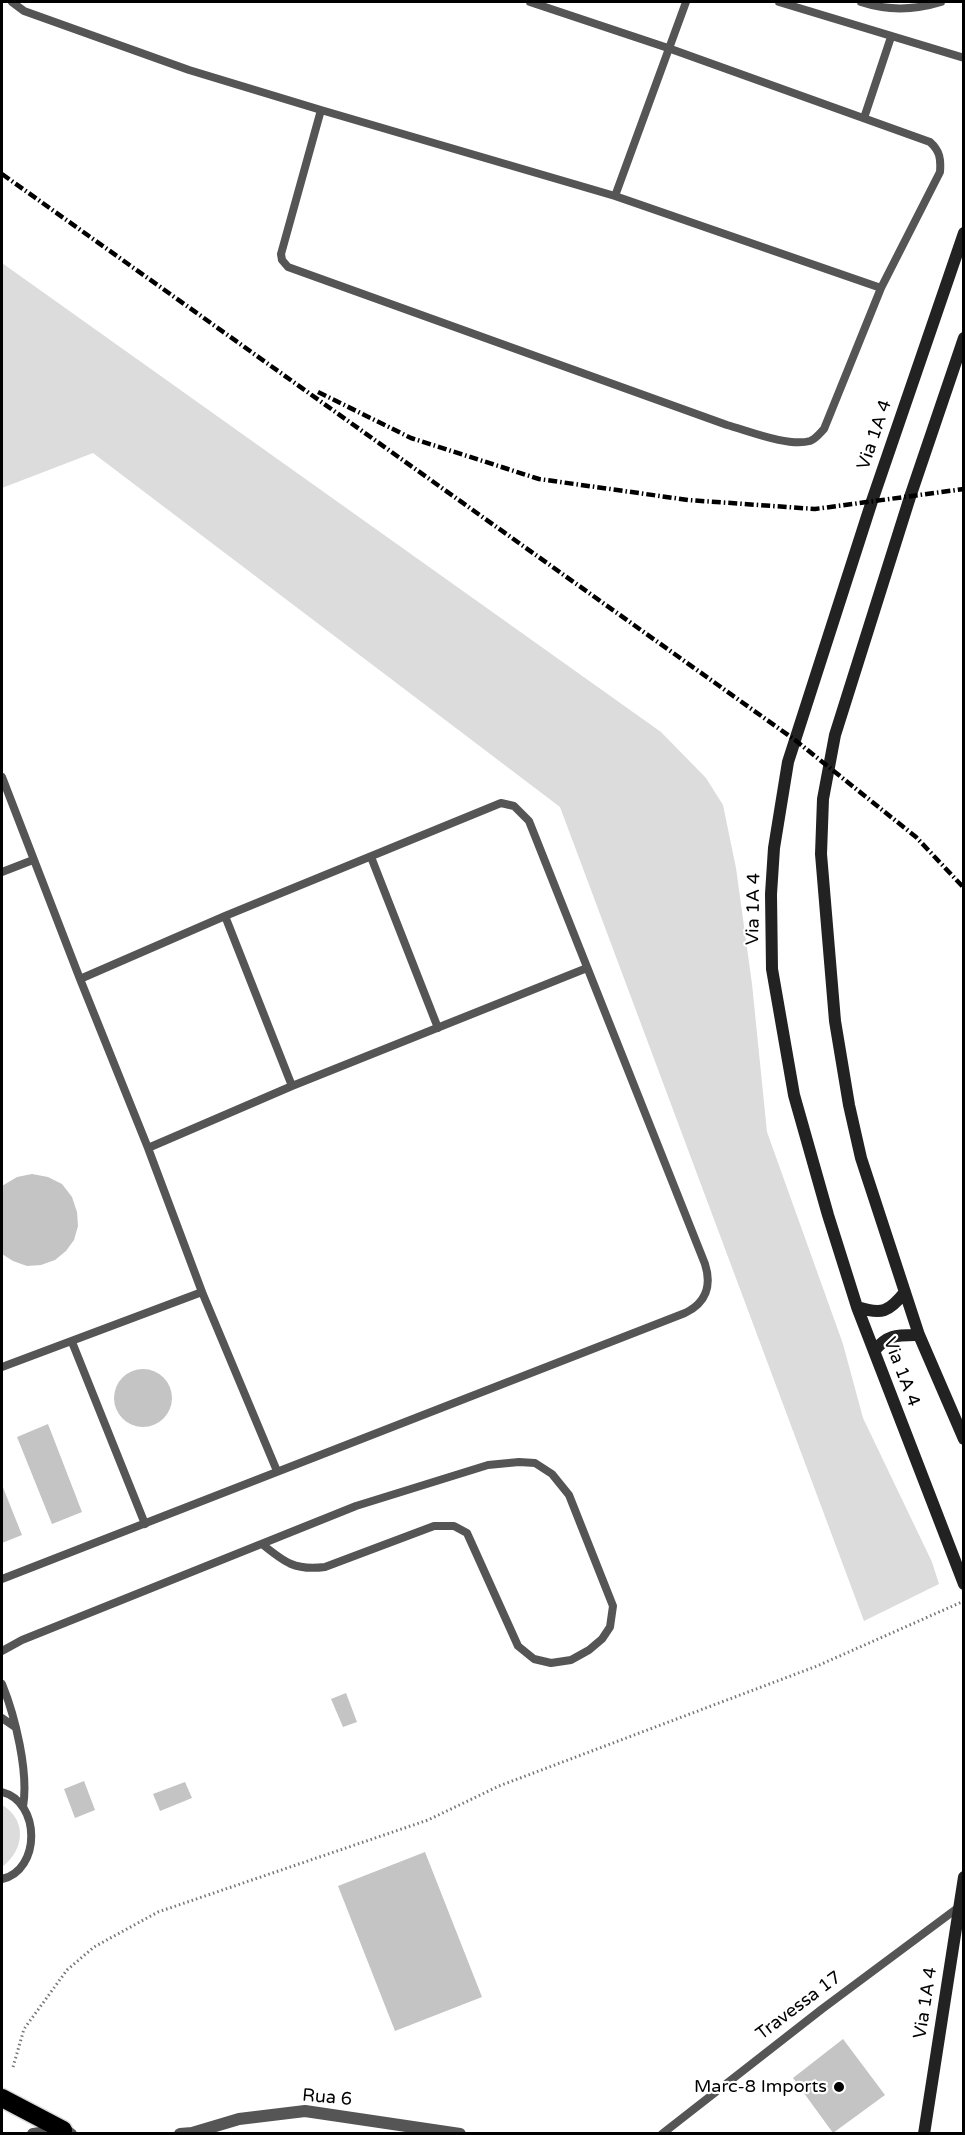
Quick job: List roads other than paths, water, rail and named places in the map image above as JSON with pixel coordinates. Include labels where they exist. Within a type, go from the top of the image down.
[{"type":"highway","points":[[2,2098],[67,2132]]},
{"type":"main road","name":"Via 1A 4","points":[[963,233],[872,501],[788,762],[774,848],[771,894],[772,969],[795,1095],[828,1215],[857,1307],[963,1584]]},
{"type":"main road","name":"Via 1A 4","points":[[963,338],[910,496],[862,656],[835,735],[823,799],[821,854],[835,1021],[849,1105],[864,1168],[919,1335],[963,1439]]},
{"type":"main road","points":[[857,1307],[870,1311],[887,1310],[905,1292]]},
{"type":"main road","points":[[874,1351],[882,1341],[889,1338],[919,1335]]},
{"type":"main road","name":"Via 1A 4","points":[[924,2133],[963,1877]]},
{"type":"street","name":"Rua 6","points":[[187,2133],[239,2118],[304,2111],[460,2133]]},
{"type":"street","points":[[33,2133],[67,2132]]},
{"type":"lane","points":[[12,2],[24,11],[178,66],[615,196],[881,288]]},
{"type":"lane","points":[[321,110],[281,254],[282,260],[288,267],[727,425],[790,442],[809,441],[816,437],[824,429],[881,288],[940,172],[941,159],[938,149],[930,142],[864,118],[668,48],[530,2]]},
{"type":"lane","points":[[615,196],[686,2]]},
{"type":"lane","points":[[779,2],[963,58]]},
{"type":"lane","points":[[861,2],[887,8],[924,7],[942,2]]},
{"type":"lane","points":[[864,118],[891,37]]},
{"type":"lane","points":[[2,777],[202,1292],[276,1471]]},
{"type":"lane","points":[[2,1579],[685,1313],[700,1304],[708,1285],[705,1264],[529,821],[514,806],[501,803],[225,916],[80,980]]},
{"type":"lane","points":[[371,857],[438,1028]]},
{"type":"lane","points":[[2,872],[33,860]]},
{"type":"lane","points":[[225,916],[292,1086]]},
{"type":"lane","points":[[148,1148],[292,1086],[587,968]]},
{"type":"lane","points":[[2,1367],[202,1292]]},
{"type":"lane","points":[[72,1342],[145,1524]]},
{"type":"lane","points":[[2,1652],[22,1640],[356,1506],[488,1465],[519,1462],[535,1463],[552,1474],[568,1495],[613,1606],[610,1627],[602,1639],[589,1650],[571,1660],[550,1663],[534,1659],[518,1646],[467,1533],[454,1526],[434,1526],[325,1567],[311,1569],[285,1562],[262,1544]]},
{"type":"lane","points":[[2,1684],[16,1727],[25,1793],[22,1807]]},
{"type":"lane","points":[[2,1718],[16,1727]]},
{"type":"lane","points":[[2,1792],[7,1793],[22,1807],[31,1826],[31,1846],[22,1865],[2,1880]]},
{"type":"lane","name":"Travessa 17","points":[[662,2133],[822,2008],[959,1907]]},
{"type":"railway","points":[[2,174],[795,740],[916,837],[964,888]]},
{"type":"railway","points":[[318,392],[411,438],[539,479],[688,500],[815,509],[964,489]]},
{"type":"place","name":"Marc-8 Imports","points":[[839,2087]]}]
